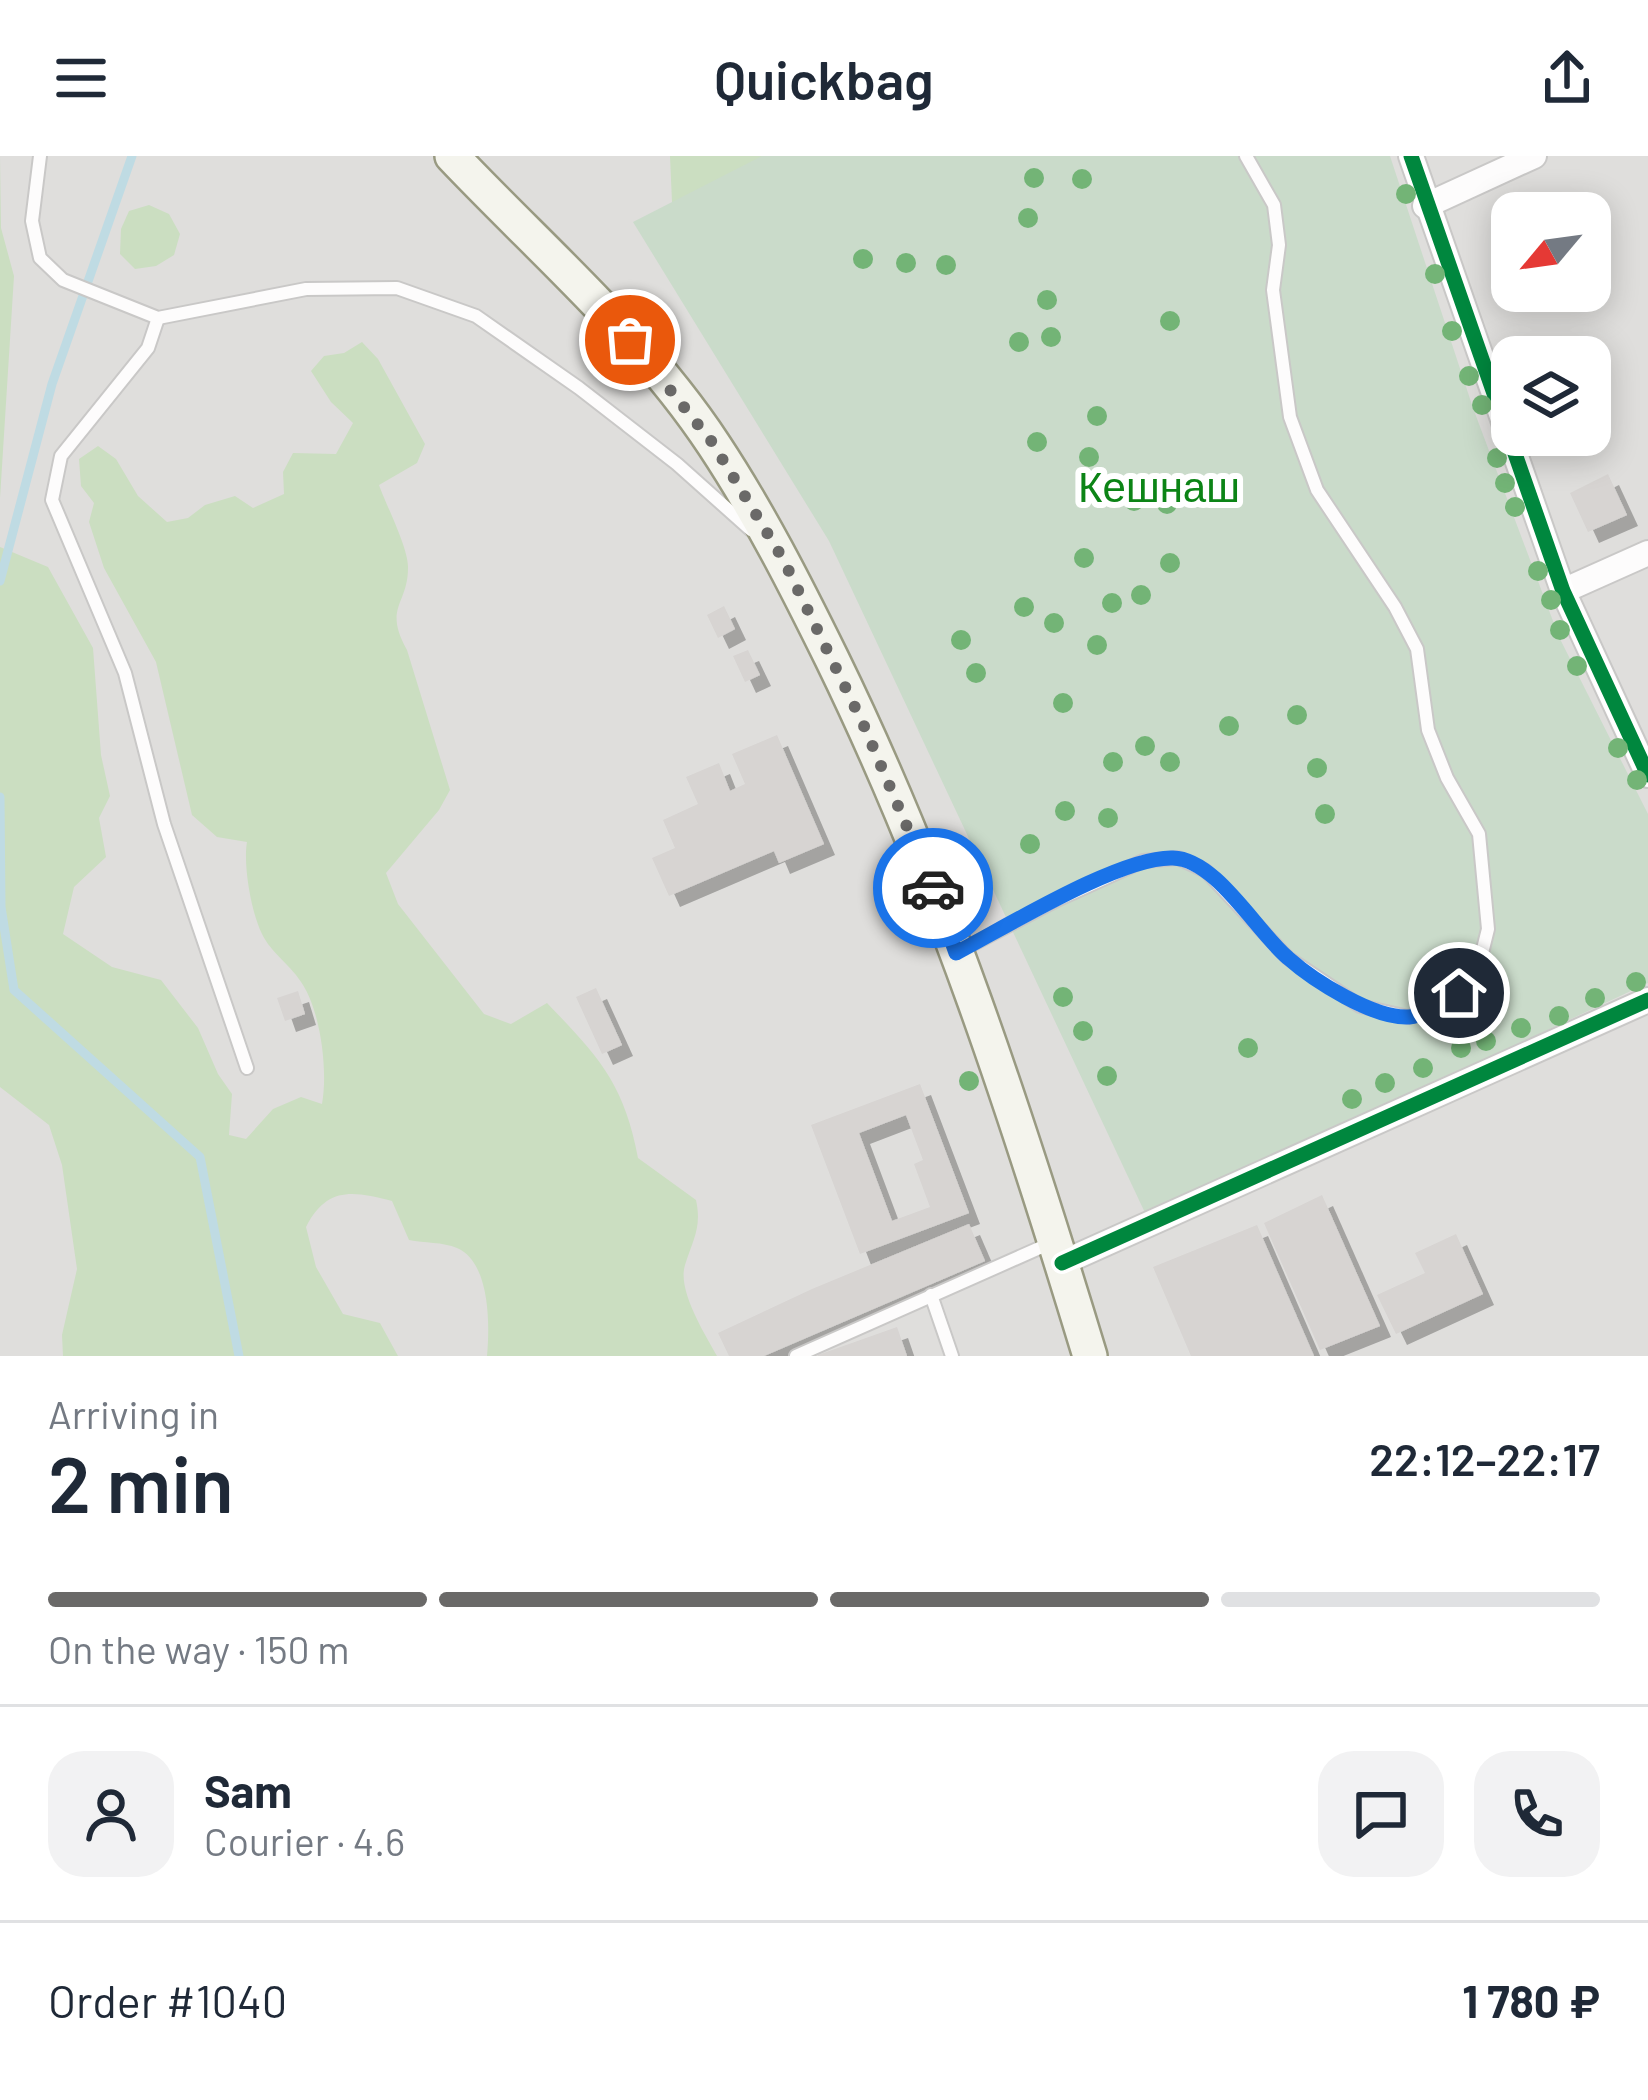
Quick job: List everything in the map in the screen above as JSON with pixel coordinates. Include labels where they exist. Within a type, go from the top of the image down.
[{"type":"main road","points":[[452,156],[630,340],[712,442],[783,559],[864,726],[956,953],[1090,1356]]},
{"type":"street","points":[[1411,156],[1563,591],[1648,776]]},
{"type":"street","points":[[1425,206],[1534,156]]},
{"type":"street","points":[[1563,591],[1648,553]]},
{"type":"street","points":[[1058,1252],[1648,1000]]},
{"type":"lane","points":[[40,156],[32,221],[40,258],[63,280],[158,318],[306,289],[397,288],[476,316],[676,464],[783,559]]},
{"type":"lane","points":[[956,953],[1057,899],[1142,861],[1178,857],[1206,871],[1288,958],[1360,1006],[1408,1017],[1428,1011],[1459,993],[1482,953],[1488,929],[1479,834],[1447,778],[1428,730],[1417,649],[1395,607],[1317,490],[1290,417],[1273,290],[1279,244],[1274,205],[1246,156]]},
{"type":"lane","points":[[158,318],[148,348],[61,456],[52,500],[125,673],[164,824],[247,1068]]},
{"type":"lane","points":[[796,1356],[932,1295],[1058,1252]]},
{"type":"lane","points":[[932,1295],[952,1356]]},
{"type":"shaded area","points":[[0,156],[1648,156],[1648,1356],[0,1356]]},
{"type":"green space","points":[[0,156],[1,228],[14,276],[0,498]]},
{"type":"green space","points":[[670,156],[817,156],[709,219],[672,202]]},
{"type":"green space","name":"Кешнаш","points":[[762,156],[1390,156],[1473,408],[1559,637],[1648,814],[1648,983],[1147,1217],[829,541],[633,222]]},
{"type":"green space","points":[[149,205],[169,214],[180,234],[174,255],[156,266],[135,269],[120,254],[121,229],[129,211]]},
{"type":"green space","points":[[362,342],[378,359],[425,444],[417,463],[379,485],[407,560],[397,624],[450,790],[386,873],[398,904],[484,1014],[511,1024],[547,1003],[595,1056],[617,1090],[638,1158],[696,1200],[697,1226],[685,1265],[685,1287],[717,1356],[487,1356],[486,1295],[468,1255],[452,1246],[409,1240],[392,1201],[353,1194],[323,1204],[306,1227],[316,1267],[343,1314],[380,1323],[398,1356],[63,1356],[62,1335],[77,1269],[62,1165],[49,1125],[0,1087],[0,547],[48,567],[93,648],[101,755],[110,796],[99,818],[106,857],[74,887],[63,934],[112,967],[161,980],[198,1028],[232,1094],[229,1135],[246,1139],[273,1109],[301,1097],[322,1104],[322,1043],[309,997],[258,925],[247,875],[247,842],[217,837],[192,815],[156,662],[104,568],[89,522],[94,503],[81,486],[79,459],[98,446],[116,459],[138,496],[167,522],[188,518],[205,505],[235,496],[253,508],[284,494],[283,472],[293,453],[336,454],[353,423],[331,402],[311,371],[324,356],[344,353]]},
{"type":"building","points":[[1608,474],[1627,515],[1588,532],[1570,493]]},
{"type":"building","points":[[724,606],[735,629],[718,638],[707,615]]},
{"type":"building","points":[[748,650],[760,675],[745,682],[733,656]]},
{"type":"building","points":[[777,735],[824,844],[779,863],[774,851],[669,896],[652,858],[675,848],[663,820],[698,804],[686,777],[719,763],[730,791],[745,784],[732,754]]},
{"type":"building","points":[[596,988],[622,1045],[602,1054],[576,997]]},
{"type":"building","points":[[298,991],[305,1014],[285,1021],[277,998]]},
{"type":"building","points":[[920,1084],[969,1213],[860,1254],[811,1125]],"holes":[[[906,1115],[923,1160],[914,1164],[930,1207],[892,1221],[859,1133]]]},
{"type":"building","points":[[1322,1195],[1380,1326],[1320,1350],[1264,1223]]},
{"type":"building","points":[[969,1224],[985,1261],[764,1356],[729,1356],[718,1333]]},
{"type":"building","points":[[1257,1225],[1314,1356],[1191,1356],[1153,1267]]},
{"type":"building","points":[[1456,1234],[1483,1294],[1396,1334],[1377,1295],[1425,1273],[1415,1253]]},
{"type":"building","points":[[897,1327],[907,1356],[818,1356],[818,1355]]},
{"type":"waterway","points":[[0,581],[52,384],[132,156]]},
{"type":"waterway","points":[[0,797],[1,907],[14,990],[200,1157],[239,1356]]},
{"type":"cycle path","points":[[1411,156],[1563,591],[1648,775]]},
{"type":"cycle path","points":[[1062,1263],[1648,1000]]},
{"type":"way so far","points":[[630,340],[712,442],[783,559],[864,726],[933,888]]},
{"type":"route","points":[[933,888],[956,953],[1057,899],[1142,861],[1178,857],[1206,871],[1288,958],[1360,1006],[1408,1017],[1459,993]]}]
